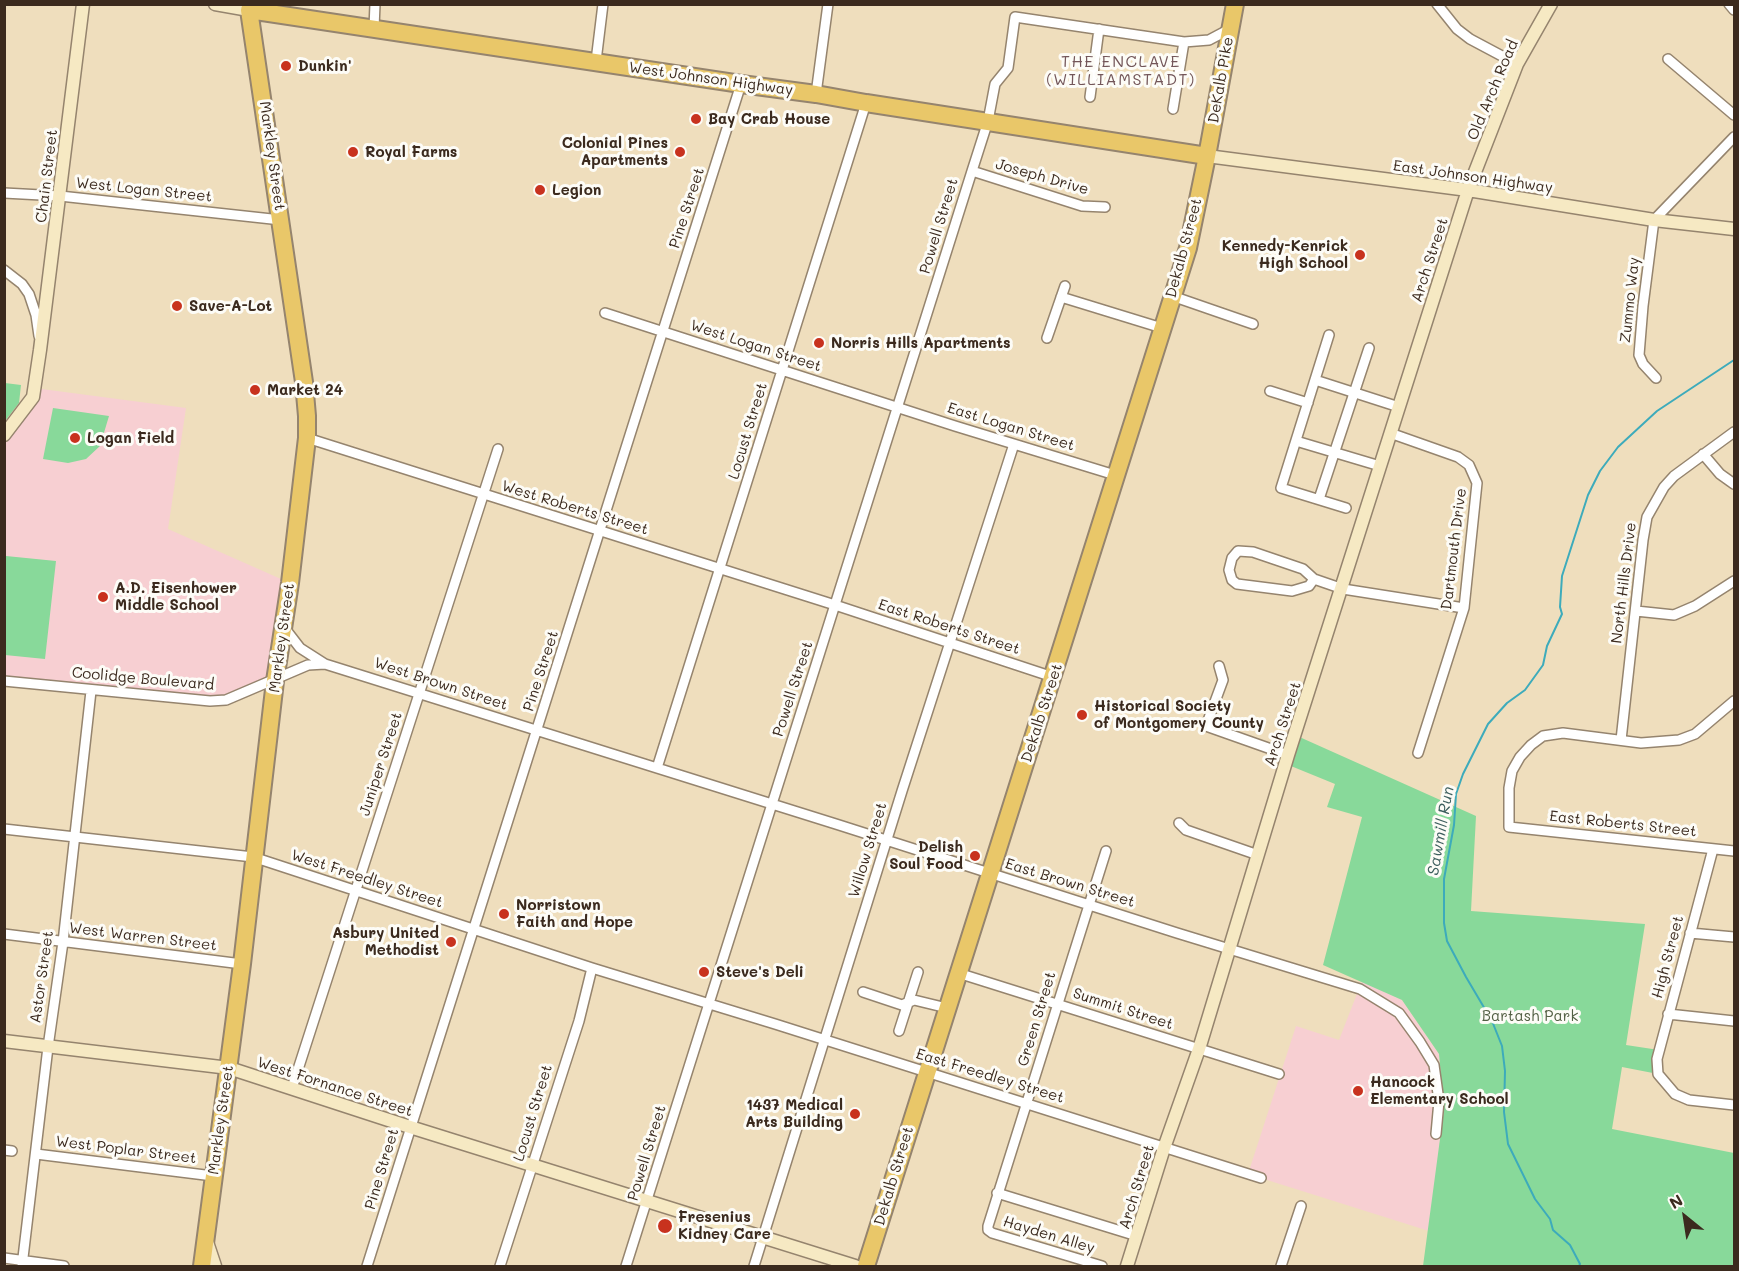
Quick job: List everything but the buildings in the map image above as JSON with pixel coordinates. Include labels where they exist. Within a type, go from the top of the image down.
[{"type":"highway","name":"DeKalb Pike","points":[[1207,156],[1234,9]]},
{"type":"highway","name":"West Johnson Highway","points":[[249,10],[816,94],[1207,156]]},
{"type":"highway","name":"Markley Street","points":[[202,1266],[229,1068],[253,857],[275,681],[290,584],[307,438],[305,391],[249,10]]},
{"type":"highway","name":"Dekalb Street","points":[[866,1266],[1188,248],[1207,156]]},
{"type":"street","name":"Chain Street","points":[[4,435],[33,397],[83,4]]},
{"type":"street","name":"West Johnson Highway","points":[[215,4],[249,10]]},
{"type":"street","points":[[374,28],[375,4]]},
{"type":"street","points":[[596,61],[603,4]]},
{"type":"street","points":[[816,94],[828,4]]},
{"type":"street","points":[[1437,4],[1457,29],[1470,39],[1517,64]]},
{"type":"street","name":"Old Arch Road","points":[[1468,190],[1517,64],[1551,4]]},
{"type":"street","points":[[1729,4],[1734,10]]},
{"type":"street","points":[[1090,97],[1099,30],[1184,42],[1200,42],[1218,37],[1226,31],[1234,9]]},
{"type":"street","name":"Powell Street","points":[[626,1266],[988,121],[995,84],[1008,68],[1015,18],[1099,30]]},
{"type":"street","points":[[1173,109],[1184,42]]},
{"type":"street","points":[[1668,59],[1734,115]]},
{"type":"street","name":"Pine Street","points":[[367,1266],[741,84]]},
{"type":"street","name":"Locust Street","points":[[657,768],[866,103]]},
{"type":"street","points":[[1654,220],[1734,137]]},
{"type":"street","name":"East Johnson Highway","points":[[1207,156],[1468,190],[1654,220],[1734,229]]},
{"type":"street","name":"Joseph Drive","points":[[972,171],[1082,206],[1105,207]]},
{"type":"street","name":"Arch Street","points":[[1127,1266],[1164,1148],[1199,1049],[1288,755],[1468,190]]},
{"type":"street","name":"West Logan Street","points":[[4,193],[60,196],[281,220]]},
{"type":"street","name":"Zummo Way","points":[[1654,220],[1639,355],[1656,378]]},
{"type":"street","points":[[4,270],[22,284],[29,294],[36,315],[40,350]]},
{"type":"street","points":[[1047,338],[1065,286]]},
{"type":"street","points":[[1172,296],[1253,324]]},
{"type":"street","points":[[1061,297],[1162,328]]},
{"type":"street","name":"West Logan Street","points":[[605,313],[898,408]]},
{"type":"street","points":[[1329,335],[1281,488],[1346,508]]},
{"type":"street","points":[[1319,499],[1369,348]]},
{"type":"street","points":[[1315,380],[1399,406]]},
{"type":"street","points":[[1270,391],[1308,403]]},
{"type":"street","name":"East Logan Street","points":[[898,408],[1115,475]]},
{"type":"street","name":"North Hills Drive","points":[[1621,740],[1647,517],[1664,487],[1674,476],[1734,432]]},
{"type":"street","name":"Dartmouth Drive","points":[[1390,433],[1458,457],[1472,470],[1477,483],[1464,609],[1418,753]]},
{"type":"street","name":"West Roberts Street","points":[[307,438],[835,605]]},
{"type":"street","points":[[1296,441],[1380,466]]},
{"type":"street","name":"Willow Street","points":[[754,1266],[1014,444]]},
{"type":"street","name":"Juniper Street","points":[[292,1088],[498,449]]},
{"type":"street","points":[[1703,454],[1720,474],[1734,484]]},
{"type":"street","points":[[1314,579],[1309,586],[1292,591],[1237,585],[1232,580],[1229,570],[1232,558],[1238,551],[1253,552],[1303,569],[1314,579],[1342,589],[1464,609]]},
{"type":"street","points":[[1636,612],[1674,615],[1695,606],[1734,581]]},
{"type":"street","name":"East Roberts Street","points":[[835,605],[1053,677]]},
{"type":"street","points":[[283,626],[300,648],[325,664]]},
{"type":"street","points":[[275,681],[308,665],[325,664]]},
{"type":"street","name":"West Brown Street","points":[[325,664],[771,804]]},
{"type":"street","points":[[1219,666],[1223,680],[1206,726],[1288,755]]},
{"type":"street","name":"Coolidge Boulevard","points":[[4,681],[210,701],[226,700],[275,681]]},
{"type":"street","name":"Astor Street","points":[[23,1263],[48,1047],[63,942],[91,691]]},
{"type":"street","points":[[1621,740],[1660,743],[1679,740],[1695,734],[1710,724],[1734,700]]},
{"type":"street","name":"East Roberts Street","points":[[1621,740],[1563,733],[1543,736],[1531,745],[1520,757],[1512,771],[1509,788],[1509,827],[1734,851]]},
{"type":"street","name":"East Brown Street","points":[[771,804],[1360,989],[1399,1013],[1434,1065],[1439,1101],[1436,1134]]},
{"type":"street","points":[[1179,823],[1186,830],[1258,855]]},
{"type":"street","name":"West Freedley Street","points":[[4,829],[253,857],[592,968],[710,1003]]},
{"type":"street","name":"High Street","points":[[1713,849],[1668,1014],[1657,1059],[1658,1074],[1676,1094],[1689,1100],[1734,1105]]},
{"type":"street","name":"Green Street","points":[[988,1230],[997,1193],[1106,851]]},
{"type":"street","points":[[1690,933],[1734,937]]},
{"type":"street","name":"West Warren Street","points":[[4,934],[242,964]]},
{"type":"street","name":"Locust Street","points":[[500,1266],[579,1021],[592,968]]},
{"type":"street","points":[[900,1030],[918,972]]},
{"type":"street","name":"Summit Street","points":[[958,973],[1279,1074]]},
{"type":"street","points":[[863,992],[902,1005],[914,1000],[947,1008]]},
{"type":"street","name":"East Freedley Street","points":[[710,1003],[1261,1178]]},
{"type":"street","points":[[1668,1014],[1734,1021]]},
{"type":"street","name":"West Fornance Street","points":[[4,1041],[229,1068],[532,1166],[855,1266]]},
{"type":"street","name":"West Poplar Street","points":[[36,1154],[213,1176]]},
{"type":"street","points":[[997,1193],[1137,1236]]},
{"type":"street","points":[[1281,1266],[1301,1206]]},
{"type":"street","name":"Hayden Alley","points":[[988,1230],[1102,1266]]},
{"type":"street","points":[[206,1241],[215,1266]]},
{"type":"street","points":[[4,1258],[23,1263],[64,1266]]},
{"type":"shaded area","points":[[34,388],[186,408],[168,529],[290,583],[275,681],[226,700],[5,681],[5,436]]},
{"type":"shaded area","name":"Hancock Elementary School","points":[[1362,981],[1402,1000],[1439,1054],[1444,1109],[1429,1231],[1248,1174],[1296,1026],[1339,1040]]},
{"type":"green space","points":[[5,383],[21,385],[19,403],[5,421]]},
{"type":"green space","name":"Logan Field","points":[[53,408],[109,416],[100,446],[86,459],[68,463],[43,459]]},
{"type":"green space","points":[[6,556],[56,561],[45,659],[5,655]]},
{"type":"green space","name":"Bartash Park","points":[[1295,735],[1476,816],[1471,911],[1645,924],[1626,1045],[1659,1050],[1658,1074],[1622,1067],[1612,1129],[1734,1153],[1734,1266],[1423,1266],[1444,1109],[1439,1054],[1402,1000],[1323,965],[1362,817],[1327,807],[1335,784],[1286,764]]},
{"type":"waterway","name":"Sawmill Run","points":[[1579,1266],[1570,1245],[1553,1230],[1550,1219],[1535,1199],[1508,1144],[1504,1112],[1505,1071],[1502,1046],[1492,1021],[1447,941],[1444,923],[1444,879],[1454,825],[1456,794],[1463,774],[1488,724],[1507,703],[1525,690],[1543,665],[1547,646],[1562,614],[1560,607],[1562,576],[1588,495],[1600,471],[1618,447],[1657,411],[1734,360]]},
{"type":"place","name":"Dunkin'","points":[[286,66]]},
{"type":"place","name":"Bay Crab House","points":[[696,119]]},
{"type":"place","name":"Royal Farms","points":[[353,152]]},
{"type":"place","name":"Colonial Pines Apartments","points":[[680,152]]},
{"type":"place","name":"Legion","points":[[540,190]]},
{"type":"place","name":"Kennedy-Kenrick High School","points":[[1360,255]]},
{"type":"place","name":"Save-A-Lot","points":[[177,306]]},
{"type":"place","name":"Norris Hills Apartments","points":[[819,343]]},
{"type":"place","name":"Market 24","points":[[255,390]]},
{"type":"place","name":"Logan Field","points":[[75,438]]},
{"type":"place","name":"A.D. Eisenhower Middle School","points":[[103,597]]},
{"type":"place","name":"Historical Society of Montgomery County","points":[[1082,715]]},
{"type":"place","name":"Delish Soul Food","points":[[975,856]]},
{"type":"place","name":"Norristown Faith and Hope","points":[[504,914]]},
{"type":"place","name":"Asbury United Methodist","points":[[451,942]]},
{"type":"place","name":"Steve's Deli","points":[[704,972]]},
{"type":"place","name":"Hancock Elementary School","points":[[1358,1091]]},
{"type":"place","name":"1437 Medical Arts Building","points":[[855,1114]]},
{"type":"place","name":"Fresenius Kidney Care","points":[[665,1226]]},
{"type":"district","name":"THE ENCLAVE (WILLIAMSTADT)","points":[[1121,71]]}]
